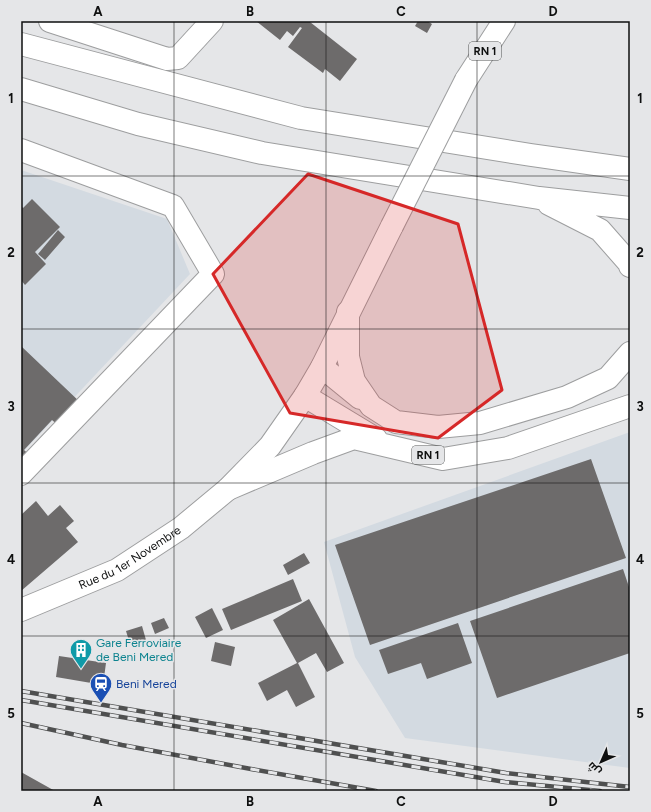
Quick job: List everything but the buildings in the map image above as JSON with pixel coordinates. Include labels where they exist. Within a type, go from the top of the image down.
[{"type":"main road","points":[[50,21],[167,58],[178,58],[212,21]]},
{"type":"main road","name":"RN 1","points":[[228,489],[270,446],[305,396],[322,366],[466,80],[504,21]]},
{"type":"main road","points":[[21,44],[301,118],[531,155],[630,169]]},
{"type":"main road","points":[[21,89],[138,124],[262,153],[539,198],[630,208]]},
{"type":"main road","points":[[21,150],[173,206],[214,274],[21,474]]},
{"type":"main road","points":[[539,198],[600,230],[630,263],[630,266]]},
{"type":"main road","points":[[348,312],[348,357],[354,381],[371,406]]},
{"type":"main road","points":[[322,366],[371,406],[396,422],[438,427],[480,423],[567,397],[608,378],[630,353]]},
{"type":"main road","points":[[305,396],[387,446]]},
{"type":"main road","name":"RN 1","points":[[228,489],[313,453],[354,438],[443,458],[508,448],[630,406]]},
{"type":"main road","name":"Rue du 1er Novembre","points":[[21,610],[117,570],[181,528],[228,489]]},
{"type":"highlighted area","points":[[308,174],[458,224],[502,390],[438,438],[290,413],[213,274]]},
{"type":"shaded area","points":[[21,170],[167,219],[190,274],[21,454]]},
{"type":"shaded area","points":[[630,432],[630,768],[405,738],[355,657],[324,542]]},
{"type":"railway","points":[[21,691],[506,773],[630,787]]},
{"type":"railway","points":[[21,700],[505,782],[600,791]]},
{"type":"railway","points":[[21,723],[122,745],[376,791]]},
{"type":"place","name":"Gare Ferroviaire de Beni Mered","points":[[81,670]]},
{"type":"place","name":"Beni Mered","points":[[101,704]]}]
